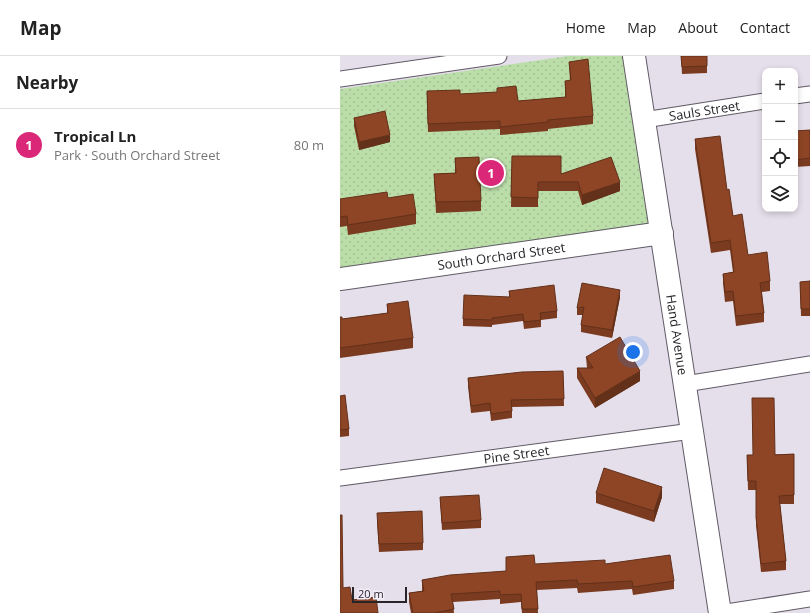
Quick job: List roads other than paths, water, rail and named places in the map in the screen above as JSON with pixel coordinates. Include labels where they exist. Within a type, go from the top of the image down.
[{"type":"street","points":[[340,79],[499,56]]},
{"type":"street","name":"Hand Avenue","points":[[634,56],[720,613]]},
{"type":"street","points":[[798,96],[810,94]]},
{"type":"street","name":"Sauls Street","points":[[644,120],[762,101]]},
{"type":"street","name":"South Orchard Street","points":[[340,279],[662,233]]},
{"type":"street","points":[[685,384],[810,364]]},
{"type":"street","name":"Pine Street","points":[[340,478],[692,431]]},
{"type":"street","points":[[720,613],[810,599]]},
{"type":"place","name":"Tropical Ln","points":[[491,173]]}]
